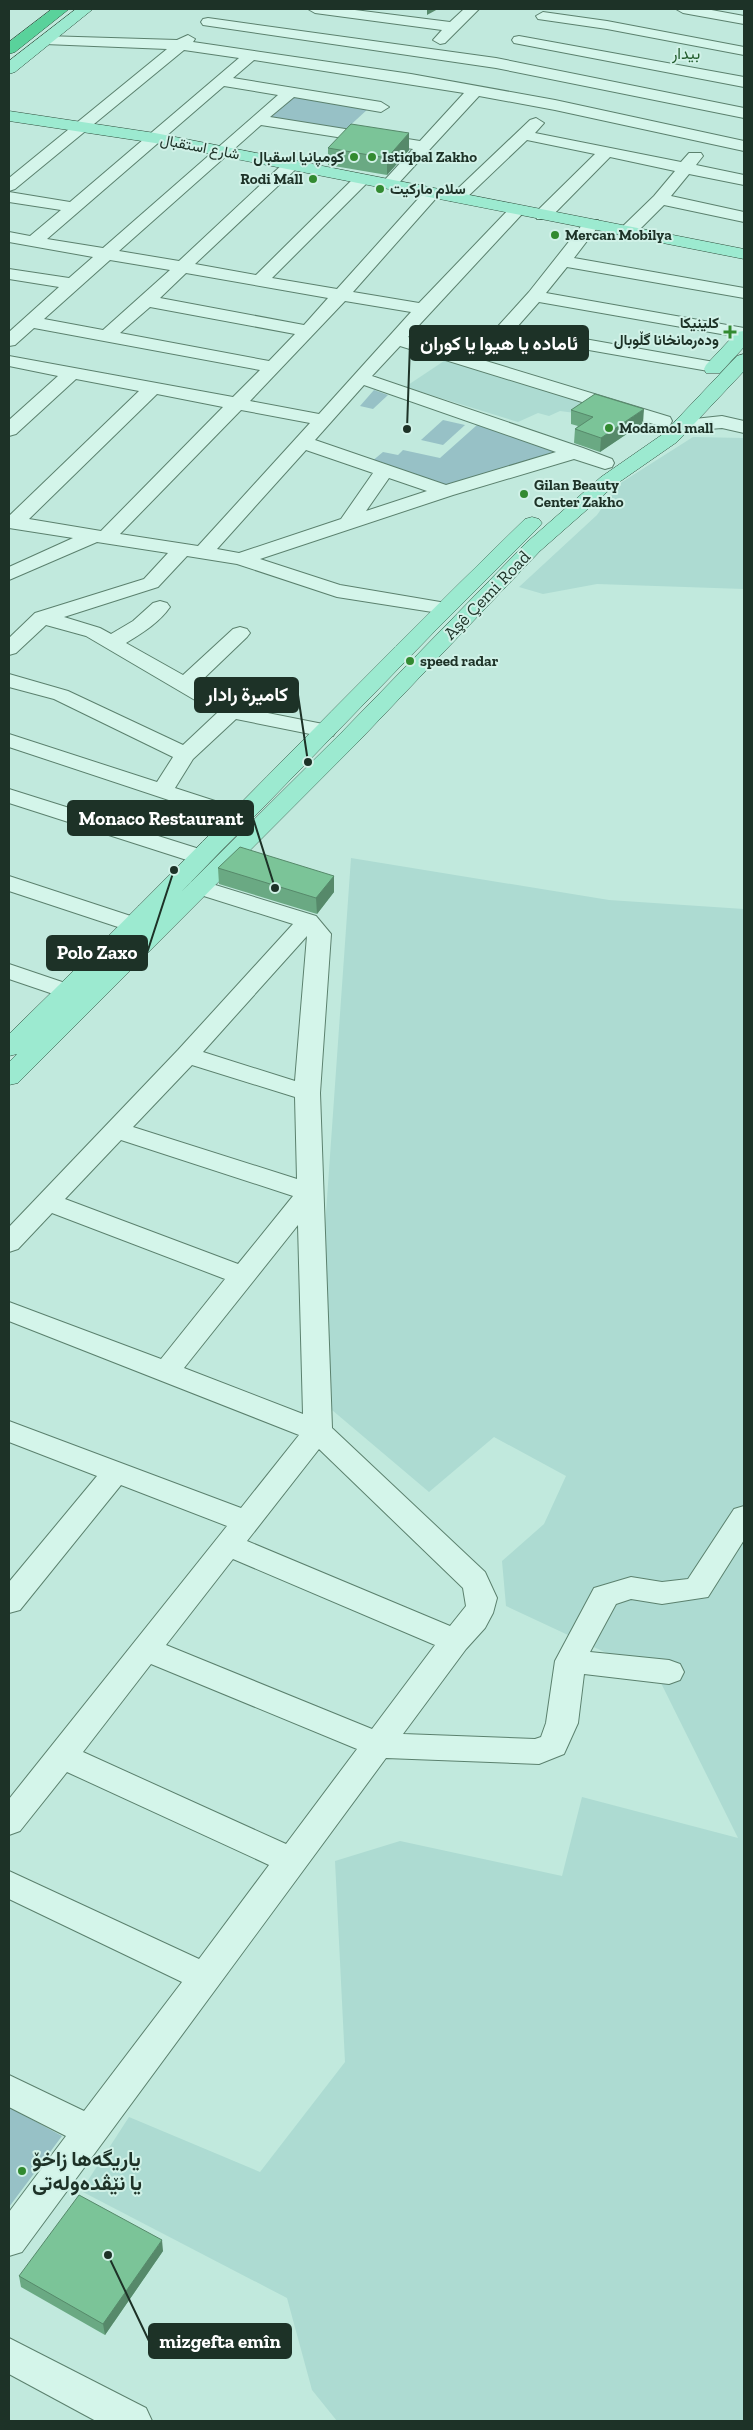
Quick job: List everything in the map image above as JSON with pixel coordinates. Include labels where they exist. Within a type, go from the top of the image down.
[{"type":"highway","points":[[9,32],[40,9]]},
{"type":"highway","points":[[9,49],[61,9]]},
{"type":"main road","points":[[9,70],[85,9]]},
{"type":"main road","name":"شارع استقبال","points":[[9,116],[155,138],[744,254]]},
{"type":"main road","name":"Aşê Çemi Road","points":[[9,1077],[350,737],[533,547],[608,481],[670,438],[673,423],[714,367],[744,334]]},
{"type":"main road","name":"Aşê Çemi Road","points":[[9,1048],[135,925],[445,608],[526,529],[575,485],[605,463],[673,423],[744,360]]},
{"type":"street","points":[[9,186],[224,9]]},
{"type":"street","points":[[315,9],[361,12],[454,27]]},
{"type":"street","points":[[349,134],[411,79],[454,27],[472,9]]},
{"type":"street","points":[[683,9],[744,20]]},
{"type":"street","points":[[496,64],[547,12],[744,51]]},
{"type":"street","points":[[577,50],[620,15]]},
{"type":"street","points":[[273,31],[286,20]]},
{"type":"street","points":[[208,22],[496,64],[731,111]]},
{"type":"street","points":[[45,40],[181,45],[365,72],[551,105],[744,146]]},
{"type":"street","points":[[519,40],[744,81],[731,111],[660,199],[628,232]]},
{"type":"street","points":[[365,72],[393,48]]},
{"type":"street","points":[[33,242],[223,81],[251,55]]},
{"type":"street","points":[[612,118],[668,67]]},
{"type":"street","points":[[457,198],[523,135],[574,80]]},
{"type":"street","points":[[223,81],[381,107]]},
{"type":"street","points":[[389,184],[475,91]]},
{"type":"street","points":[[9,341],[221,151],[291,92]]},
{"type":"street","points":[[257,120],[424,146]]},
{"type":"street","points":[[543,215],[640,124]]},
{"type":"street","points":[[523,135],[744,180]]},
{"type":"street","points":[[107,336],[148,301],[291,165]]},
{"type":"street","points":[[259,281],[362,179]]},
{"type":"street","points":[[9,574],[100,537],[274,367],[432,193]]},
{"type":"street","points":[[9,197],[74,207]]},
{"type":"street","points":[[660,199],[744,217]]},
{"type":"street","points":[[202,554],[360,378],[516,210]]},
{"type":"street","points":[[474,364],[535,296],[592,224]]},
{"type":"street","points":[[9,237],[423,309]]},
{"type":"street","points":[[562,261],[744,293]]},
{"type":"street","points":[[9,274],[72,284]]},
{"type":"street","points":[[535,296],[744,334]]},
{"type":"street","points":[[148,301],[308,331]]},
{"type":"street","points":[[30,322],[274,367]]},
{"type":"street","points":[[505,330],[714,367]]},
{"type":"street","points":[[396,339],[673,423],[722,422],[744,427]]},
{"type":"street","points":[[9,361],[322,420]]},
{"type":"street","points":[[9,430],[72,373]]},
{"type":"street","points":[[360,378],[605,463]]},
{"type":"street","points":[[11,523],[152,388]]},
{"type":"street","points":[[722,422],[744,406]]},
{"type":"street","points":[[302,442],[384,471],[446,490]]},
{"type":"street","points":[[240,559],[446,490],[576,452]]},
{"type":"street","points":[[348,523],[384,471]]},
{"type":"street","points":[[11,523],[240,559],[337,590],[445,608]]},
{"type":"street","points":[[9,649],[42,617],[151,583],[182,550]]},
{"type":"street","points":[[111,642],[140,625],[160,607]]},
{"type":"street","points":[[42,617],[93,632],[231,712],[325,731]]},
{"type":"street","points":[[185,685],[240,633]]},
{"type":"street","points":[[9,680],[61,695],[185,755]]},
{"type":"street","points":[[163,789],[185,755],[231,712]]},
{"type":"street","points":[[9,740],[163,789],[241,817]]},
{"type":"street","points":[[9,796],[201,857]]},
{"type":"street","points":[[9,883],[135,925]]},
{"type":"street","points":[[9,1822],[318,1431],[307,1093],[320,938],[317,929],[308,922],[199,887]]},
{"type":"street","points":[[9,1243],[187,1055],[308,922]]},
{"type":"street","points":[[9,972],[65,992]]},
{"type":"street","points":[[187,1055],[307,1093]]},
{"type":"street","points":[[116,1130],[310,1192]]},
{"type":"street","points":[[166,1372],[310,1192]]},
{"type":"street","points":[[48,1202],[243,1276]]},
{"type":"street","points":[[9,1311],[318,1431],[474,1580],[481,1590],[483,1605],[471,1624],[455,1641],[9,2240]]},
{"type":"street","points":[[9,1431],[247,1522]]},
{"type":"street","points":[[9,1602],[116,1472]]},
{"type":"street","points":[[146,1649],[378,1745],[539,1752],[553,1745],[562,1723],[570,1661],[605,1596],[631,1588],[662,1593],[697,1589],[744,1517]]},
{"type":"street","points":[[228,1545],[455,1641]]},
{"type":"street","points":[[570,1661],[669,1672]]},
{"type":"street","points":[[62,1756],[292,1861]]},
{"type":"street","points":[[9,1884],[205,1977]]},
{"type":"street","points":[[9,2090],[90,2132]]},
{"type":"street","points":[[9,2355],[132,2421]]},
{"type":"shaded area","points":[[295,96],[369,108],[344,131],[269,119]]},
{"type":"shaded area","points":[[447,359],[585,401],[575,413],[560,411],[549,416],[538,413],[518,422],[405,387]]},
{"type":"shaded area","points":[[374,390],[388,395],[373,409],[360,406]]},
{"type":"shaded area","points":[[443,420],[465,425],[443,445],[421,440]]},
{"type":"shaded area","points":[[477,425],[554,451],[553,455],[450,487],[371,462],[383,452],[398,455],[403,450],[440,458]]},
{"type":"shaded area","points":[[693,437],[744,438],[744,589],[597,584],[543,594],[519,587],[597,515],[619,484]]},
{"type":"shaded area","points":[[351,858],[609,900],[744,909],[744,2421],[337,2421],[312,2390],[287,2298],[81,2191],[129,2117],[260,2172],[345,2062],[335,1861],[400,1841],[562,1876],[582,1797],[738,1838],[658,1677],[506,1606],[502,1561],[544,1524],[566,1476],[494,1437],[429,1492],[332,1410],[324,1241]]},
{"type":"shaded area","name":"یاریگه‌ها زاخۆ یا نێڤده‌وله‌تی","points":[[9,2107],[62,2136],[9,2207]]},
{"type":"building","points":[[351,124],[409,133],[387,158],[328,148]]},
{"type":"building","points":[[595,394],[644,409],[601,438],[575,429],[593,417],[571,410]]},
{"type":"building","points":[[240,847],[334,876],[316,898],[218,868]]},
{"type":"building","points":[[79,2195],[162,2240],[103,2324],[19,2276]]},
{"type":"place","name":"كومپانیا اسقبال","points":[[354,157]]},
{"type":"place","name":"Istiqbal Zakho","points":[[372,157]]},
{"type":"place","name":"Rodi Mall","points":[[313,179]]},
{"type":"place","name":"سلام ماركيت","points":[[380,189]]},
{"type":"place","name":"Mercan Mobilya","points":[[555,235]]},
{"type":"place","name":"کلینیکا ودەرمانخانا گڵوبال","points":[[730,332]]},
{"type":"place","name":"Modamol mall","points":[[609,428]]},
{"type":"place","name":"ئاماده یا هیوا یا کوران","points":[[407,429]]},
{"type":"place","name":"Gilan Beauty Center Zakho","points":[[524,494]]},
{"type":"place","name":"speed radar","points":[[410,661]]},
{"type":"place","name":"كاميرة رادار","points":[[308,762]]},
{"type":"place","name":"Polo Zaxo","points":[[174,870]]},
{"type":"place","name":"Monaco Restaurant","points":[[275,888]]},
{"type":"place","name":"یاریگه‌ها زاخۆ یا نێڤده‌وله‌تی","points":[[22,2171]]},
{"type":"place","name":"mizgefta emîn","points":[[108,2255]]},
{"type":"district","name":"بيدار","points":[[686,53]]}]
